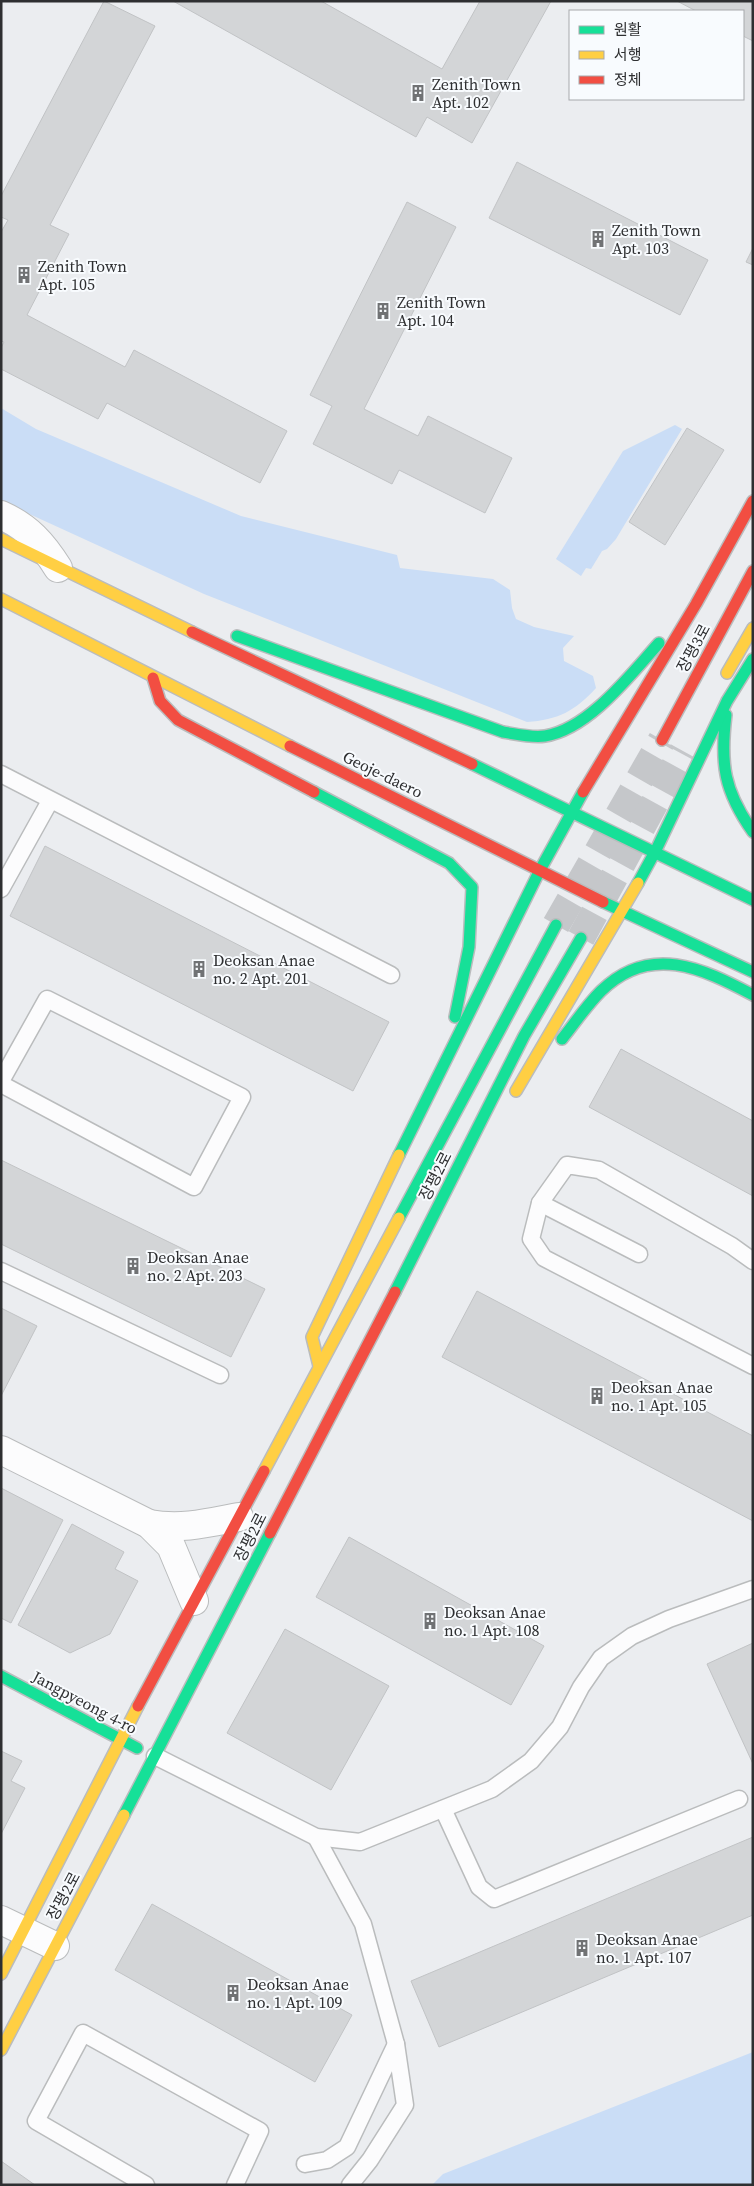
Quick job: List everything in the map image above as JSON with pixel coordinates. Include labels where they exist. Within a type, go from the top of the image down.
[{"type":"street","points":[[319,1366],[312,1337],[450,1050],[540,870],[572,811],[696,604],[753,501]]},
{"type":"street","points":[[1,515],[16,522],[43,545],[58,568]]},
{"type":"street","points":[[1,539],[180,626],[656,850],[753,900]]},
{"type":"street","name":"장평3로","points":[[662,740],[753,571]]},
{"type":"street","name":"Geoje-daero","points":[[1,599],[153,678],[622,912],[753,972]]},
{"type":"street","points":[[227,632],[503,732],[545,736],[564,731],[592,712],[696,604]]},
{"type":"street","points":[[180,626],[193,624],[209,626]]},
{"type":"street","points":[[720,685],[753,628]]},
{"type":"street","points":[[509,1104],[622,912],[656,850],[728,701],[753,659]]},
{"type":"street","points":[[153,678],[160,701],[178,720],[449,863],[472,887],[468,948],[450,1050]]},
{"type":"street","points":[[728,701],[723,738],[724,772],[740,813],[753,832]]},
{"type":"street","name":"장평2로","points":[[1,1974],[12,1924],[120,1740],[556,925]]},
{"type":"street","name":"장평2로","points":[[1,2050],[348,1384],[524,1036],[581,938]]},
{"type":"street","points":[[522,1079],[560,1041],[602,991],[620,976],[643,967],[671,963],[694,969],[753,994]]},
{"type":"street","points":[[348,1384],[362,1379]]},
{"type":"street","points":[[1,1450],[149,1524],[173,1528],[189,1527],[239,1517]]},
{"type":"street","points":[[149,1524],[171,1546],[194,1601]]},
{"type":"street","name":"Jangpyeong 4-ro","points":[[1,1676],[120,1740],[155,1756]]},
{"type":"street","points":[[12,1924],[55,1946]]},
{"type":"lane","points":[[1,774],[391,975]]},
{"type":"lane","points":[[1,889],[50,800]]},
{"type":"lane","points":[[47,999],[242,1097],[194,1187],[1,1083],[47,999]]},
{"type":"lane","points":[[753,1262],[732,1246],[599,1170],[567,1165],[540,1203],[532,1239],[544,1258],[753,1366]]},
{"type":"lane","points":[[540,1203],[639,1254]]},
{"type":"lane","points":[[1,1271],[220,1375]]},
{"type":"lane","points":[[155,1756],[316,1837],[360,1842],[492,1789],[531,1761],[560,1727],[581,1687],[601,1658],[632,1636],[668,1619],[753,1589]]},
{"type":"lane","points":[[443,1810],[479,1887],[494,1899],[739,1799]]},
{"type":"lane","points":[[316,1837],[363,1924],[396,2044],[405,2104],[370,2160],[350,2185]]},
{"type":"lane","points":[[146,2185],[36,2121],[83,2033],[260,2131],[241,2182]]},
{"type":"lane","points":[[305,2164],[328,2160],[347,2147],[396,2044]]},
{"type":"shaded area","points":[[1,408],[36,429],[241,516],[397,555],[400,568],[493,579],[510,590],[512,608],[516,619],[534,627],[574,636],[563,648],[564,661],[593,676],[596,688],[581,703],[565,713],[548,719],[527,722],[204,594],[1,501]]},
{"type":"shaded area","points":[[675,425],[682,429],[616,539],[607,549],[602,551],[591,569],[586,568],[581,576],[556,559],[623,451]]},
{"type":"shaded area","points":[[753,2052],[753,2185],[432,2185],[443,2174]]},
{"type":"building","name":"Zenith Town Apt. 105","points":[[104,1],[155,26],[50,225],[69,234],[27,315],[125,367],[134,350],[287,431],[260,483],[107,403],[98,419],[1,369],[1,348],[4,342],[1,341],[1,232],[8,220],[1,217],[1,196]]},
{"type":"building","name":"Zenith Town Apt. 102","points":[[173,1],[321,1],[442,69],[480,1],[551,1],[472,143],[427,117],[416,137]]},
{"type":"building","points":[[677,1],[753,1],[753,41],[744,36],[744,10],[694,10]]},
{"type":"building","name":"Zenith Town Apt. 103","points":[[517,162],[708,260],[680,315],[489,218]]},
{"type":"building","name":"Zenith Town Apt. 104","points":[[407,202],[456,227],[364,409],[418,436],[428,416],[512,458],[485,513],[399,470],[392,484],[313,444],[332,406],[310,395]]},
{"type":"building","points":[[753,248],[753,265],[746,262]]},
{"type":"building","points":[[687,428],[724,450],[665,545],[629,522]]},
{"type":"building","name":"Deoksan Anae no. 2 Apt. 201","points":[[45,846],[389,1022],[353,1091],[10,916]]},
{"type":"building","points":[[621,1049],[753,1121],[753,1196],[589,1107]]},
{"type":"building","name":"Deoksan Anae no. 2 Apt. 203","points":[[1,1160],[265,1289],[231,1357],[1,1244]]},
{"type":"building","name":"Deoksan Anae no. 1 Apt. 105","points":[[477,1291],[753,1436],[753,1521],[442,1357]]},
{"type":"building","points":[[1,1308],[37,1326],[1,1396]]},
{"type":"building","points":[[1,1488],[63,1520],[11,1623],[1,1618]]},
{"type":"building","points":[[72,1524],[124,1552],[115,1569],[138,1581],[110,1634],[70,1653],[18,1625]]},
{"type":"building","name":"Deoksan Anae no. 1 Apt. 108","points":[[349,1537],[544,1646],[511,1705],[316,1597]]},
{"type":"building","points":[[285,1629],[389,1686],[331,1790],[227,1733]]},
{"type":"building","points":[[753,1643],[753,1764],[707,1664]]},
{"type":"building","points":[[1,1751],[22,1761],[11,1781],[25,1788],[1,1834]]},
{"type":"building","name":"Deoksan Anae no. 1 Apt. 107","points":[[753,1837],[753,1915],[439,2047],[411,1981]]},
{"type":"building","name":"Deoksan Anae no. 1 Apt. 109","points":[[152,1904],[352,2015],[315,2082],[115,1970]]},
{"type":"building","points":[[1,2161],[35,2185],[1,2185]]},
{"type":"tunnel","points":[[556,925],[662,740]]},
{"type":"tunnel","points":[[581,938],[683,751]]},
{"type":"traffic: fast","points":[[237,636],[503,732],[524,736],[545,736],[561,731],[593,712],[622,684],[659,643]]},
{"type":"traffic: fast","points":[[638,883],[656,850],[727,701],[753,659]]},
{"type":"traffic: fast","points":[[726,715],[724,732],[726,776],[736,803],[753,832]]},
{"type":"traffic: fast","points":[[472,764],[753,900]]},
{"type":"traffic: fast","points":[[314,792],[449,863],[472,887],[469,947],[455,1017]]},
{"type":"traffic: fast","points":[[399,1155],[540,870],[583,792]]},
{"type":"traffic: fast","points":[[603,902],[753,972]]},
{"type":"traffic: fast","points":[[399,1218],[556,925]]},
{"type":"traffic: fast","points":[[395,1292],[524,1036],[581,938]]},
{"type":"traffic: fast","points":[[562,1039],[601,991],[620,976],[638,968],[657,964],[695,969],[715,976],[753,995]]},
{"type":"traffic: fast","points":[[124,1815],[270,1533]]},
{"type":"traffic: fast","points":[[1,1676],[137,1748]]},
{"type":"traffic: slow","points":[[1,539],[192,632]]},
{"type":"traffic: slow","points":[[1,599],[290,746]]},
{"type":"traffic: slow","points":[[727,673],[753,628]]},
{"type":"traffic: slow","points":[[516,1091],[638,883]]},
{"type":"traffic: slow","points":[[319,1366],[312,1337],[399,1155]]},
{"type":"traffic: slow","points":[[264,1471],[399,1218]]},
{"type":"traffic: slow","points":[[1,1974],[138,1706]]},
{"type":"traffic: slow","points":[[1,2050],[124,1815]]},
{"type":"traffic: jam","points":[[583,792],[696,604],[753,501]]},
{"type":"traffic: jam","points":[[662,740],[753,571]]},
{"type":"traffic: jam","points":[[192,632],[472,764]]},
{"type":"traffic: jam","points":[[153,678],[160,701],[178,720],[314,792]]},
{"type":"traffic: jam","points":[[290,746],[603,902]]},
{"type":"traffic: jam","points":[[270,1533],[395,1292]]},
{"type":"traffic: jam","points":[[138,1706],[264,1471]]},
{"type":"place","name":"Zenith Town Apt. 102","points":[[418,93]]},
{"type":"place","name":"Zenith Town Apt. 103","points":[[598,239]]},
{"type":"place","name":"Zenith Town Apt. 105","points":[[24,275]]},
{"type":"place","name":"Zenith Town Apt. 104","points":[[383,311]]},
{"type":"place","name":"Deoksan Anae no. 2 Apt. 201","points":[[199,969]]},
{"type":"place","name":"Deoksan Anae no. 2 Apt. 203","points":[[133,1266]]},
{"type":"place","name":"Deoksan Anae no. 1 Apt. 105","points":[[597,1396]]},
{"type":"place","name":"Deoksan Anae no. 1 Apt. 108","points":[[430,1621]]},
{"type":"place","name":"Deoksan Anae no. 1 Apt. 107","points":[[582,1948]]},
{"type":"place","name":"Deoksan Anae no. 1 Apt. 109","points":[[233,1993]]}]
